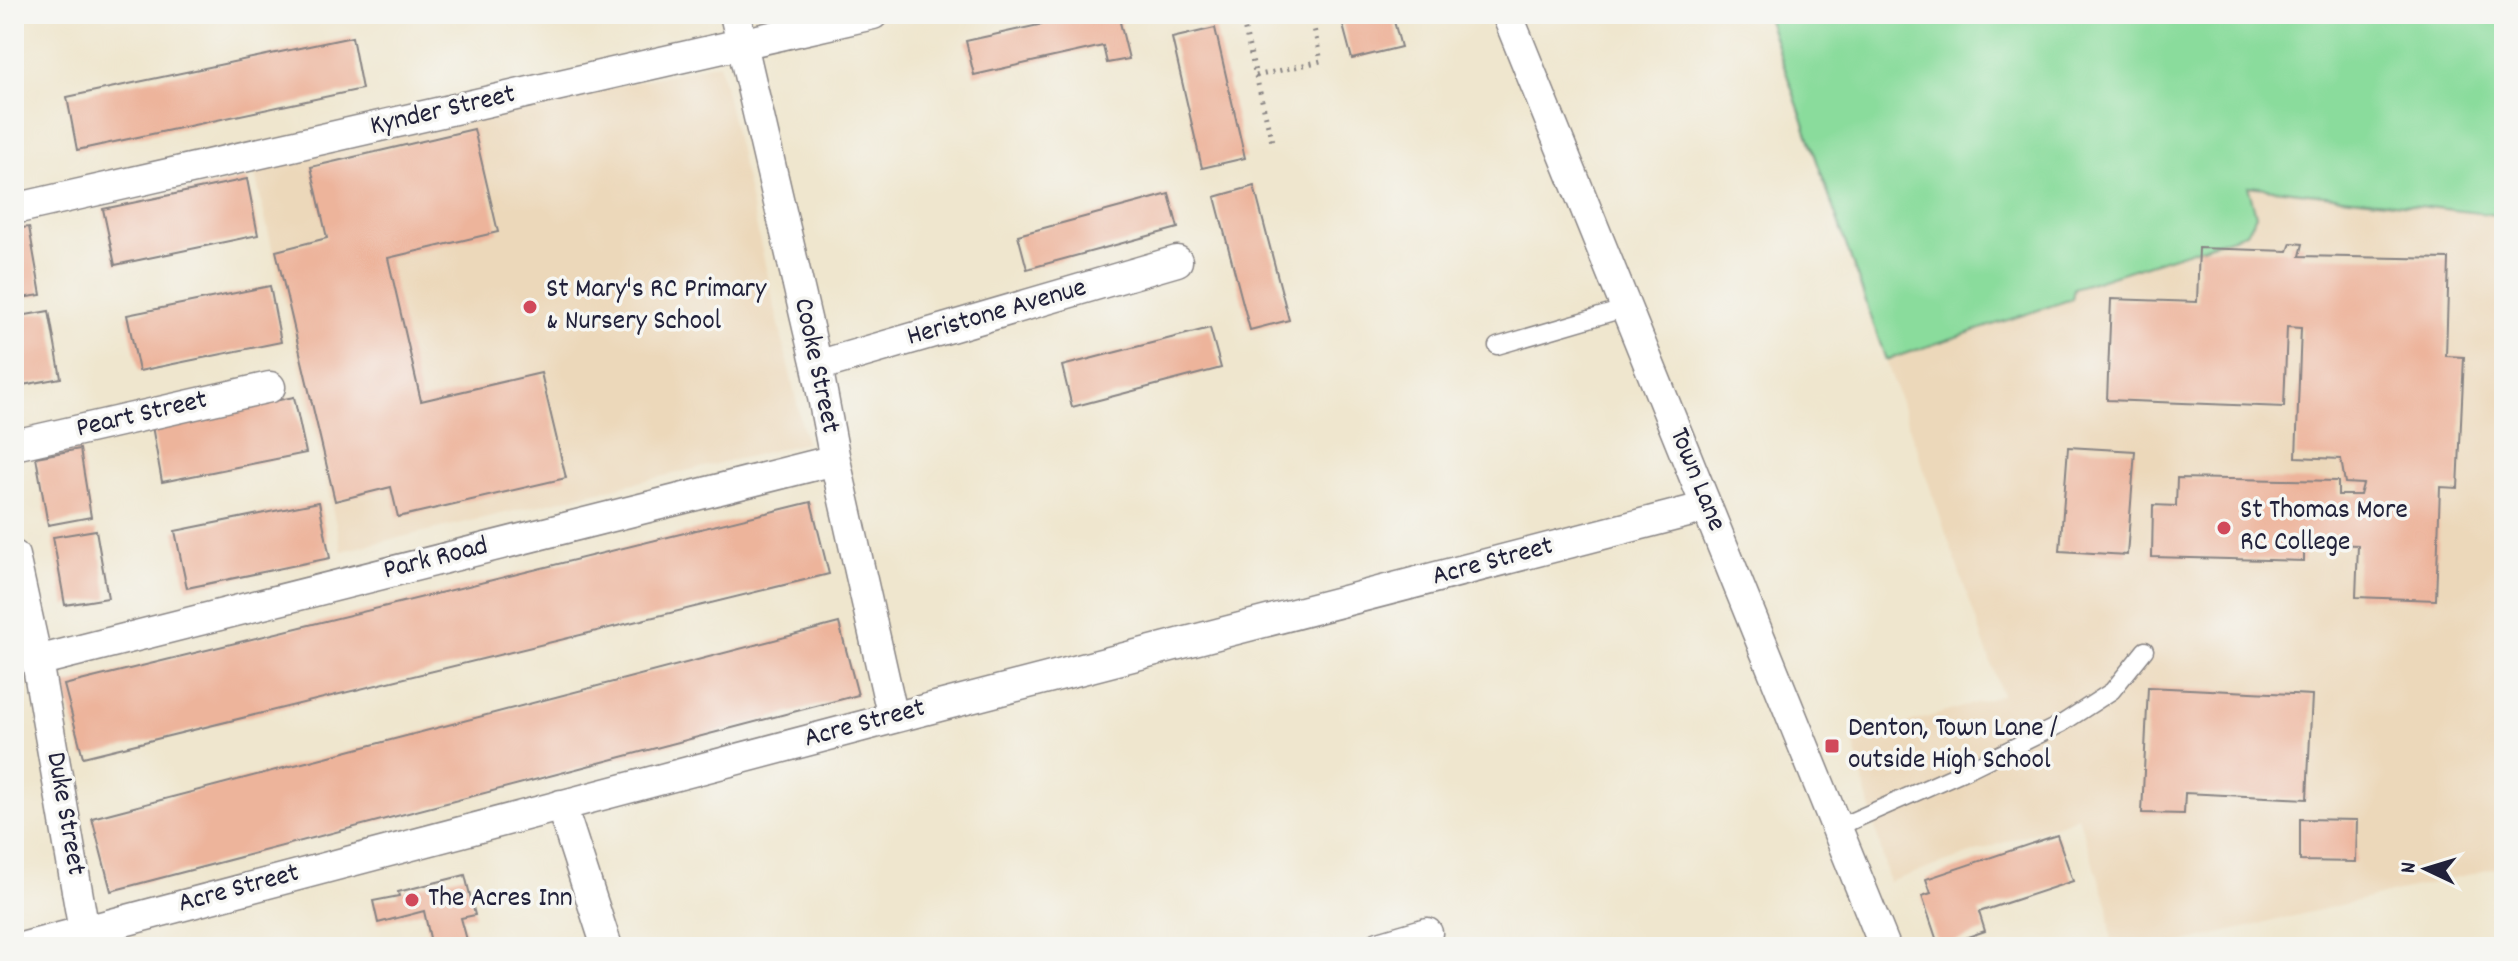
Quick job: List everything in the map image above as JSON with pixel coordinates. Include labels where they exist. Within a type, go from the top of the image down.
[{"type":"street","name":"Cooke Street","points":[[735,14],[817,366],[893,718]]},
{"type":"street","name":"Kynder Street","points":[[14,209],[873,14]]},
{"type":"street","name":"Town Lane","points":[[1507,14],[1836,828],[1876,944]]},
{"type":"street","name":"Heristone Avenue","points":[[817,366],[1177,261]]},
{"type":"street","name":"Peart Street","points":[[14,445],[270,387]]},
{"type":"street","name":"Park Road","points":[[37,661],[835,460]]},
{"type":"street","name":"Acre Street","points":[[25,947],[105,934],[561,805],[1707,507]]},
{"type":"street","name":"Duke Street","points":[[14,556],[105,934]]},
{"type":"street","points":[[561,805],[607,947]]},
{"type":"street","points":[[1386,946],[1427,933]]},
{"type":"lane","points":[[1497,346],[1627,308]]},
{"type":"lane","points":[[1836,828],[2061,724],[2112,691],[2145,650]]},
{"type":"path","points":[[1184,14],[1197,21],[1233,14]]},
{"type":"path","points":[[1241,14],[1273,146]]},
{"type":"path","points":[[1256,76],[1321,61],[1311,14]]},
{"type":"shaded area","name":"St Thomas More RC College","points":[[1766,14],[2504,14],[2504,866],[2165,947],[2112,947],[2108,906],[2078,817],[1889,882],[1853,740],[2002,695]]},
{"type":"shaded area","name":"St Mary's RC Primary & Nursery School","points":[[719,63],[806,443],[342,551],[254,170]]},
{"type":"green space","points":[[1766,14],[2504,14],[2504,216],[2248,186],[2256,215],[2246,233],[2074,288],[2072,299],[1886,360]]},
{"type":"building","points":[[1088,14],[1118,14],[1129,59],[1107,63],[1103,46],[974,75],[966,41]]},
{"type":"building","points":[[1340,14],[1392,14],[1401,47],[1352,59]]},
{"type":"building","points":[[1215,28],[1245,158],[1202,168],[1172,38]]},
{"type":"building","points":[[352,37],[362,89],[77,150],[67,97]]},
{"type":"building","points":[[474,129],[498,232],[388,258],[421,401],[541,373],[566,478],[398,517],[391,487],[335,501],[276,251],[327,238],[311,167]]},
{"type":"building","points":[[247,179],[258,235],[115,265],[103,209]]},
{"type":"building","points":[[1254,186],[1289,320],[1250,330],[1215,197]]},
{"type":"building","points":[[1169,194],[1178,228],[1027,269],[1018,235]]},
{"type":"building","points":[[29,227],[41,295],[14,299],[14,229]]},
{"type":"building","points":[[2291,243],[2303,244],[2300,256],[2449,259],[2446,356],[2464,357],[2458,488],[2440,487],[2436,600],[2356,597],[2358,545],[2304,543],[2304,561],[2152,557],[2153,505],[2176,506],[2177,478],[2338,481],[2338,495],[2360,495],[2363,484],[2345,483],[2341,459],[2296,457],[2301,328],[2287,327],[2284,407],[2107,400],[2111,299],[2197,302],[2199,248],[2288,251]]},
{"type":"building","points":[[270,286],[281,342],[139,371],[127,315]]},
{"type":"building","points":[[49,311],[61,378],[17,386],[14,317]]},
{"type":"building","points":[[1210,328],[1221,368],[1072,407],[1062,366]]},
{"type":"building","points":[[294,397],[306,453],[162,482],[152,426]]},
{"type":"building","points":[[2068,447],[2135,451],[2127,555],[2060,551]]},
{"type":"building","points":[[80,449],[91,517],[48,525],[36,457]]},
{"type":"building","points":[[319,502],[330,558],[187,588],[175,531]]},
{"type":"building","points":[[811,502],[829,574],[83,757],[64,685]]},
{"type":"building","points":[[96,530],[108,598],[65,605],[53,537]]},
{"type":"building","points":[[839,623],[858,695],[111,891],[92,818]]},
{"type":"building","points":[[2148,687],[2312,695],[2307,799],[2185,793],[2184,814],[2142,813]]},
{"type":"building","points":[[2300,819],[2357,820],[2356,862],[2300,861]]},
{"type":"building","points":[[2057,835],[2073,881],[1979,912],[1985,931],[1939,947],[1922,896],[1931,893],[1926,879]]},
{"type":"building","points":[[465,875],[475,915],[461,918],[467,940],[432,947],[424,911],[378,923],[373,901]]},
{"type":"place","name":"St Mary's RC Primary & Nursery School","points":[[530,307]]},
{"type":"place","name":"St Thomas More RC College","points":[[2224,528]]},
{"type":"place","name":"Denton, Town Lane / outside High School","points":[[1832,746]]},
{"type":"place","name":"The Acres Inn","points":[[412,900]]}]
